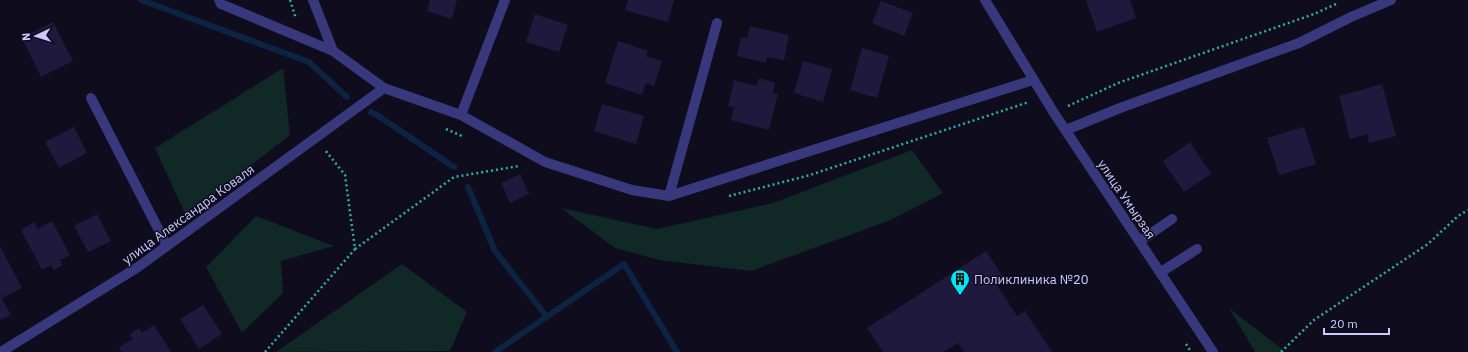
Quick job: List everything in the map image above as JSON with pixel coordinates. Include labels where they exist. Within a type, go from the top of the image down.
[{"type":"street","points":[[219,0],[221,4],[333,51],[384,88],[460,115],[546,162],[632,190],[668,196],[1033,80]]},
{"type":"street","points":[[313,0],[333,51]]},
{"type":"street","points":[[460,115],[505,0]]},
{"type":"street","name":"улица Умырзая","points":[[985,0],[1020,60],[1054,113],[1213,352]]},
{"type":"street","points":[[1066,130],[1134,103],[1299,43],[1351,17],[1391,0]]},
{"type":"street","points":[[668,196],[718,23]]},
{"type":"street","name":"улица Александра Коваля","points":[[1,352],[138,267],[384,88]]},
{"type":"street","points":[[91,98],[167,246]]},
{"type":"street","points":[[1140,241],[1172,219]]},
{"type":"street","points":[[1160,272],[1197,249]]},
{"type":"path","points":[[290,0],[304,39]]},
{"type":"path","points":[[1054,113],[1118,83],[1314,14],[1340,3]]},
{"type":"path","points":[[725,196],[810,175],[1030,102]]},
{"type":"path","points":[[439,125],[468,138]]},
{"type":"path","points":[[315,138],[345,175],[355,248]]},
{"type":"path","points":[[265,352],[355,248],[454,177],[525,165],[518,162]]},
{"type":"path","points":[[1281,352],[1314,320],[1428,244],[1458,216],[1468,210]]},
{"type":"green space","points":[[283,68],[290,135],[186,216],[155,148]]},
{"type":"green space","points":[[912,150],[943,193],[891,220],[751,271],[659,260],[615,248],[561,208],[657,229],[773,203]]},
{"type":"green space","points":[[256,216],[334,246],[281,261],[283,293],[242,333],[206,267]]},
{"type":"green space","points":[[402,264],[467,312],[450,351],[276,352]]},
{"type":"green space","points":[[1229,308],[1286,352],[1255,352]]},
{"type":"building","points":[[430,0],[457,0],[452,19],[427,11]]},
{"type":"building","points":[[628,0],[674,0],[668,22],[625,10]]},
{"type":"building","points":[[1086,0],[1130,0],[1136,18],[1097,32]]},
{"type":"building","points":[[881,1],[913,13],[904,36],[872,23]]},
{"type":"building","points":[[535,14],[568,25],[559,52],[526,42]]},
{"type":"building","points":[[53,22],[73,61],[41,77],[22,38]]},
{"type":"building","points":[[750,26],[789,35],[784,60],[767,57],[766,63],[737,56],[741,37],[747,38]]},
{"type":"building","points":[[618,41],[648,51],[646,56],[662,61],[654,86],[646,83],[642,95],[605,83]]},
{"type":"building","points":[[862,48],[889,56],[877,98],[850,90]]},
{"type":"building","points":[[803,61],[832,69],[823,102],[794,93]]},
{"type":"building","points":[[759,78],[775,83],[773,93],[778,94],[769,130],[731,120],[734,107],[728,106],[734,80],[757,86]]},
{"type":"building","points":[[1382,84],[1396,136],[1369,143],[1367,134],[1350,139],[1339,96]]},
{"type":"building","points":[[602,104],[644,116],[636,144],[594,131]]},
{"type":"building","points":[[74,127],[87,153],[59,168],[45,142]]},
{"type":"building","points":[[1304,127],[1316,164],[1279,175],[1267,138]]},
{"type":"building","points":[[1190,142],[1211,174],[1184,192],[1163,161]]},
{"type":"building","points":[[520,174],[529,194],[510,203],[501,183]]},
{"type":"building","points":[[97,214],[111,241],[88,252],[74,226]]},
{"type":"building","points":[[52,221],[70,255],[60,260],[63,265],[54,270],[51,265],[42,270],[21,230],[34,222],[38,229]]},
{"type":"building","points":[[0,246],[22,288],[2,298],[11,315],[0,320]]},
{"type":"building","name":"Поликлиника №20","points":[[986,251],[1003,277],[995,282],[1017,316],[1025,311],[1052,352],[964,352],[958,343],[943,352],[883,352],[867,328]]},
{"type":"building","points":[[203,305],[222,334],[199,349],[180,319]]},
{"type":"building","points":[[154,325],[171,352],[122,352],[119,347],[133,339],[130,334],[139,328],[142,333]]},
{"type":"waterway","points":[[141,0],[309,62],[347,97]]},
{"type":"waterway","points":[[371,112],[454,167]]},
{"type":"waterway","points":[[468,187],[495,251],[547,317]]},
{"type":"waterway","points":[[495,352],[624,264],[677,352]]},
{"type":"place","name":"Поликлиника №20","points":[[960,296]]}]
